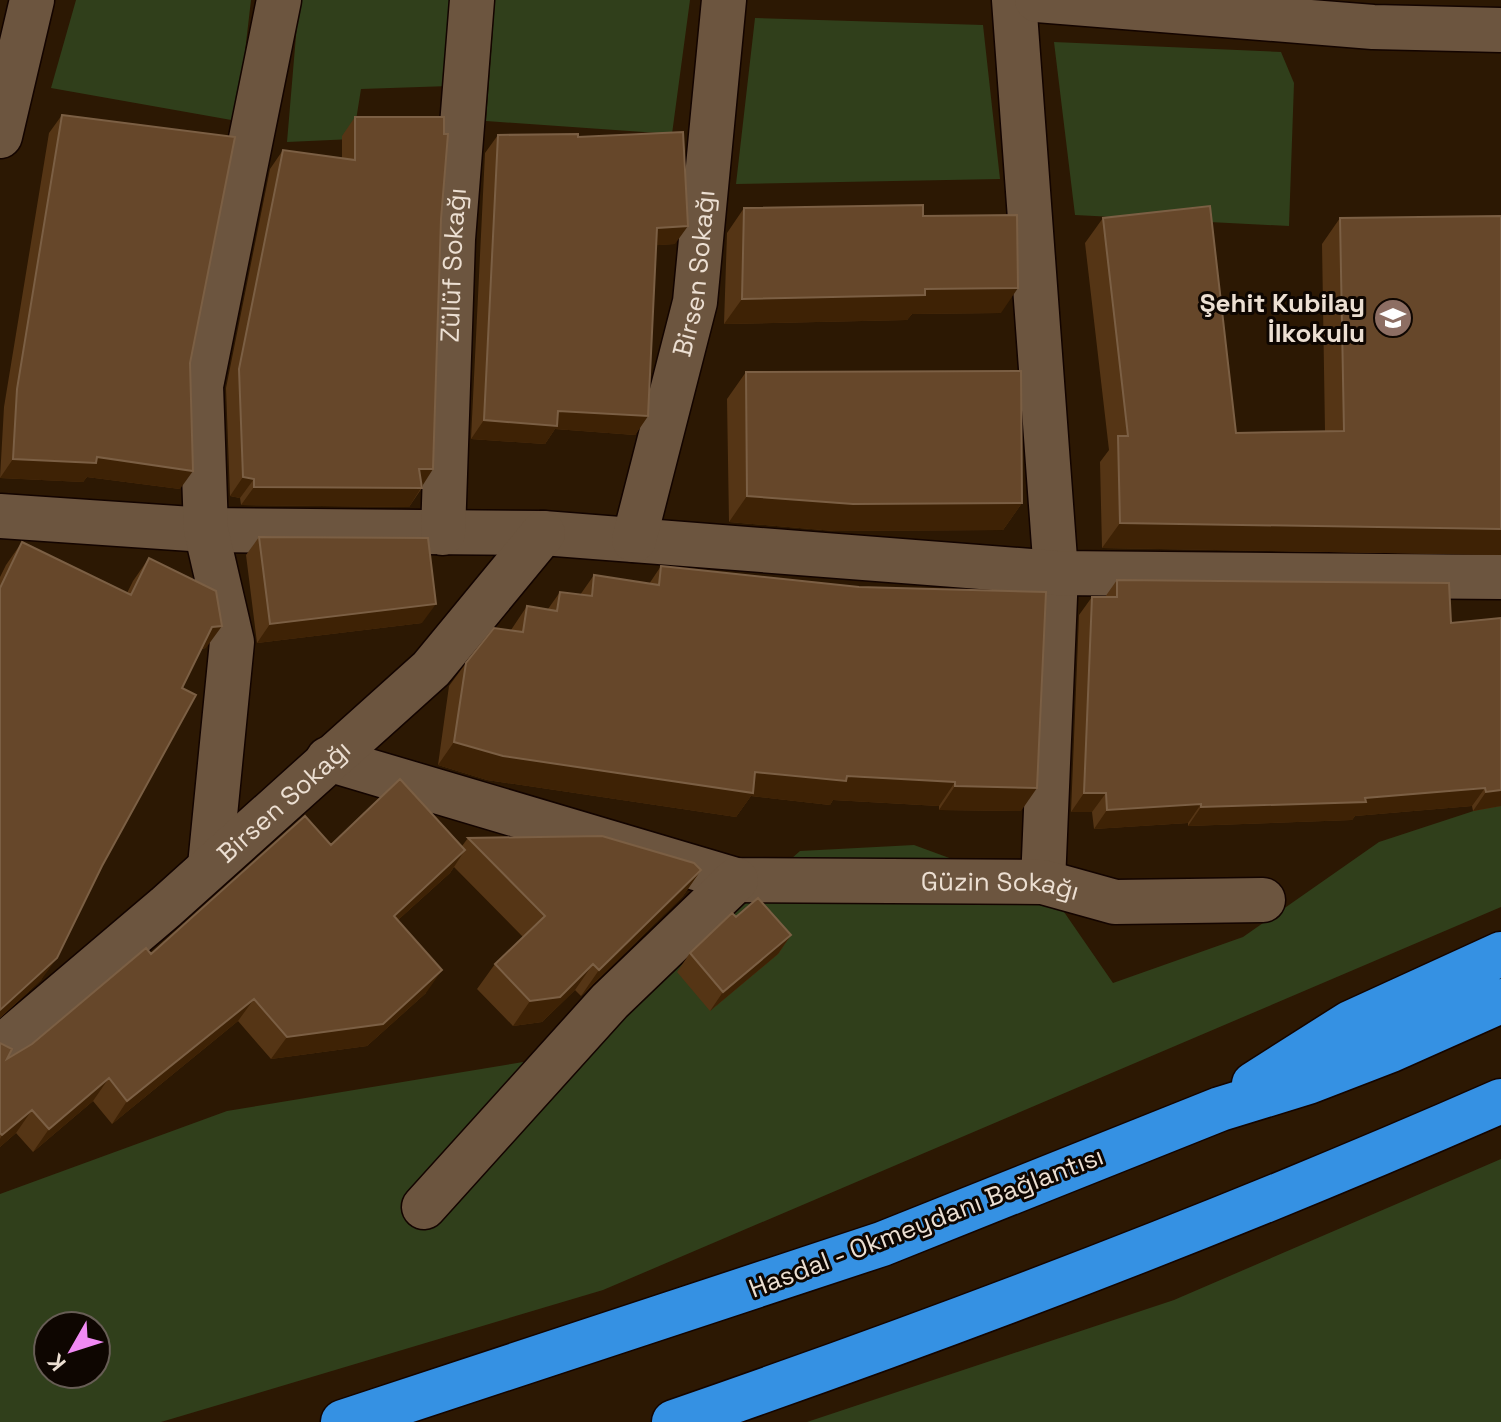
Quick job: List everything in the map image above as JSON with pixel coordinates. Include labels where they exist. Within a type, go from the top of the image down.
[{"type":"highway","points":[[1220,1109],[1280,1065],[1350,1023],[1501,954]]},
{"type":"highway","name":"Hasdal - Okmeydanı Bağlantısı","points":[[343,1422],[882,1244],[1220,1109],[1308,1082],[1501,1001]]},
{"type":"highway","points":[[674,1422],[869,1355],[1134,1255],[1501,1101]]},
{"type":"street","points":[[0,136],[32,0]]},
{"type":"street","points":[[210,866],[232,642],[206,530],[201,386],[279,0]]},
{"type":"street","name":"Zülüf Sokağı","points":[[443,533],[453,239],[472,0]]},
{"type":"street","name":"Birsen Sokağı","points":[[634,540],[695,302],[724,0]]},
{"type":"street","points":[[1014,0],[1056,573],[1043,882]]},
{"type":"street","points":[[1037,0],[1373,27],[1501,30]]},
{"type":"street","points":[[0,516],[206,530],[543,533],[1056,573],[1501,577]]},
{"type":"street","name":"Birsen Sokağı","points":[[0,1048],[431,669],[543,533]]},
{"type":"street","name":"Güzin Sokağı","points":[[328,759],[736,880],[1043,882],[1115,902],[1263,900]]},
{"type":"street","points":[[424,1207],[610,1001],[736,880]]},
{"type":"green space","points":[[76,0],[251,0],[237,121],[51,88]]},
{"type":"green space","points":[[299,0],[460,0],[450,86],[361,89],[353,139],[287,142]]},
{"type":"green space","points":[[495,0],[690,0],[672,134],[486,121]]},
{"type":"green space","points":[[755,18],[983,25],[1000,179],[736,184]]},
{"type":"green space","points":[[1054,42],[1281,52],[1294,83],[1289,226],[1075,215]]},
{"type":"green space","points":[[1501,802],[1501,907],[603,1290],[161,1422],[0,1422],[0,1194],[227,1111],[572,1054],[800,851],[914,845],[1053,896],[1113,983],[1243,937],[1379,842]]},
{"type":"green space","points":[[1501,1159],[1501,1422],[807,1422],[1174,1300]]},
{"type":"building","points":[[62,115],[235,137],[190,363],[193,471],[97,457],[96,463],[13,459],[17,389]]},
{"type":"building","points":[[355,117],[444,117],[444,134],[448,134],[441,219],[433,469],[419,469],[422,488],[254,487],[254,479],[243,477],[239,369],[283,150],[355,160]]},
{"type":"building","points":[[683,132],[688,226],[657,228],[648,416],[558,411],[557,426],[484,420],[498,135],[578,134],[578,137]]},
{"type":"building","points":[[923,205],[923,216],[1017,215],[1018,288],[925,289],[925,295],[742,299],[744,208]]},
{"type":"building","points":[[1210,206],[1236,433],[1344,431],[1340,218],[1501,216],[1501,529],[1120,523],[1118,436],[1128,436],[1103,218]]},
{"type":"building","points":[[1021,371],[1022,503],[853,504],[747,496],[746,372]]},
{"type":"building","points":[[259,537],[428,538],[436,604],[270,624]]},
{"type":"building","points":[[22,542],[131,595],[149,558],[216,591],[222,626],[212,627],[182,688],[196,695],[102,866],[57,958],[0,1010],[0,588]]},
{"type":"building","points":[[661,566],[859,587],[1046,592],[1037,788],[955,786],[955,782],[847,776],[846,781],[755,772],[753,793],[503,756],[454,742],[466,663],[494,628],[523,632],[527,606],[557,611],[560,592],[592,596],[594,575],[659,585]]},
{"type":"building","points":[[1117,580],[1449,583],[1451,623],[1501,618],[1501,790],[1486,792],[1485,788],[1365,798],[1366,802],[1201,807],[1201,804],[1107,810],[1106,793],[1084,793],[1092,597],[1117,597]]},
{"type":"building","points":[[400,779],[465,850],[394,916],[442,970],[383,1024],[287,1037],[254,999],[127,1101],[109,1078],[49,1129],[32,1110],[2,1135],[0,1133],[0,1043],[12,1049],[7,1059],[32,1044],[146,948],[151,954],[305,816],[331,845]]},
{"type":"building","points":[[602,836],[694,863],[701,870],[599,970],[593,964],[560,997],[530,1001],[495,964],[545,916],[468,838]]},
{"type":"building","points":[[758,898],[791,935],[723,992],[690,953],[732,913],[736,917]]},
{"type":"place","name":"Şehit Kubilay İlkokulu","points":[[1393,318]]}]
